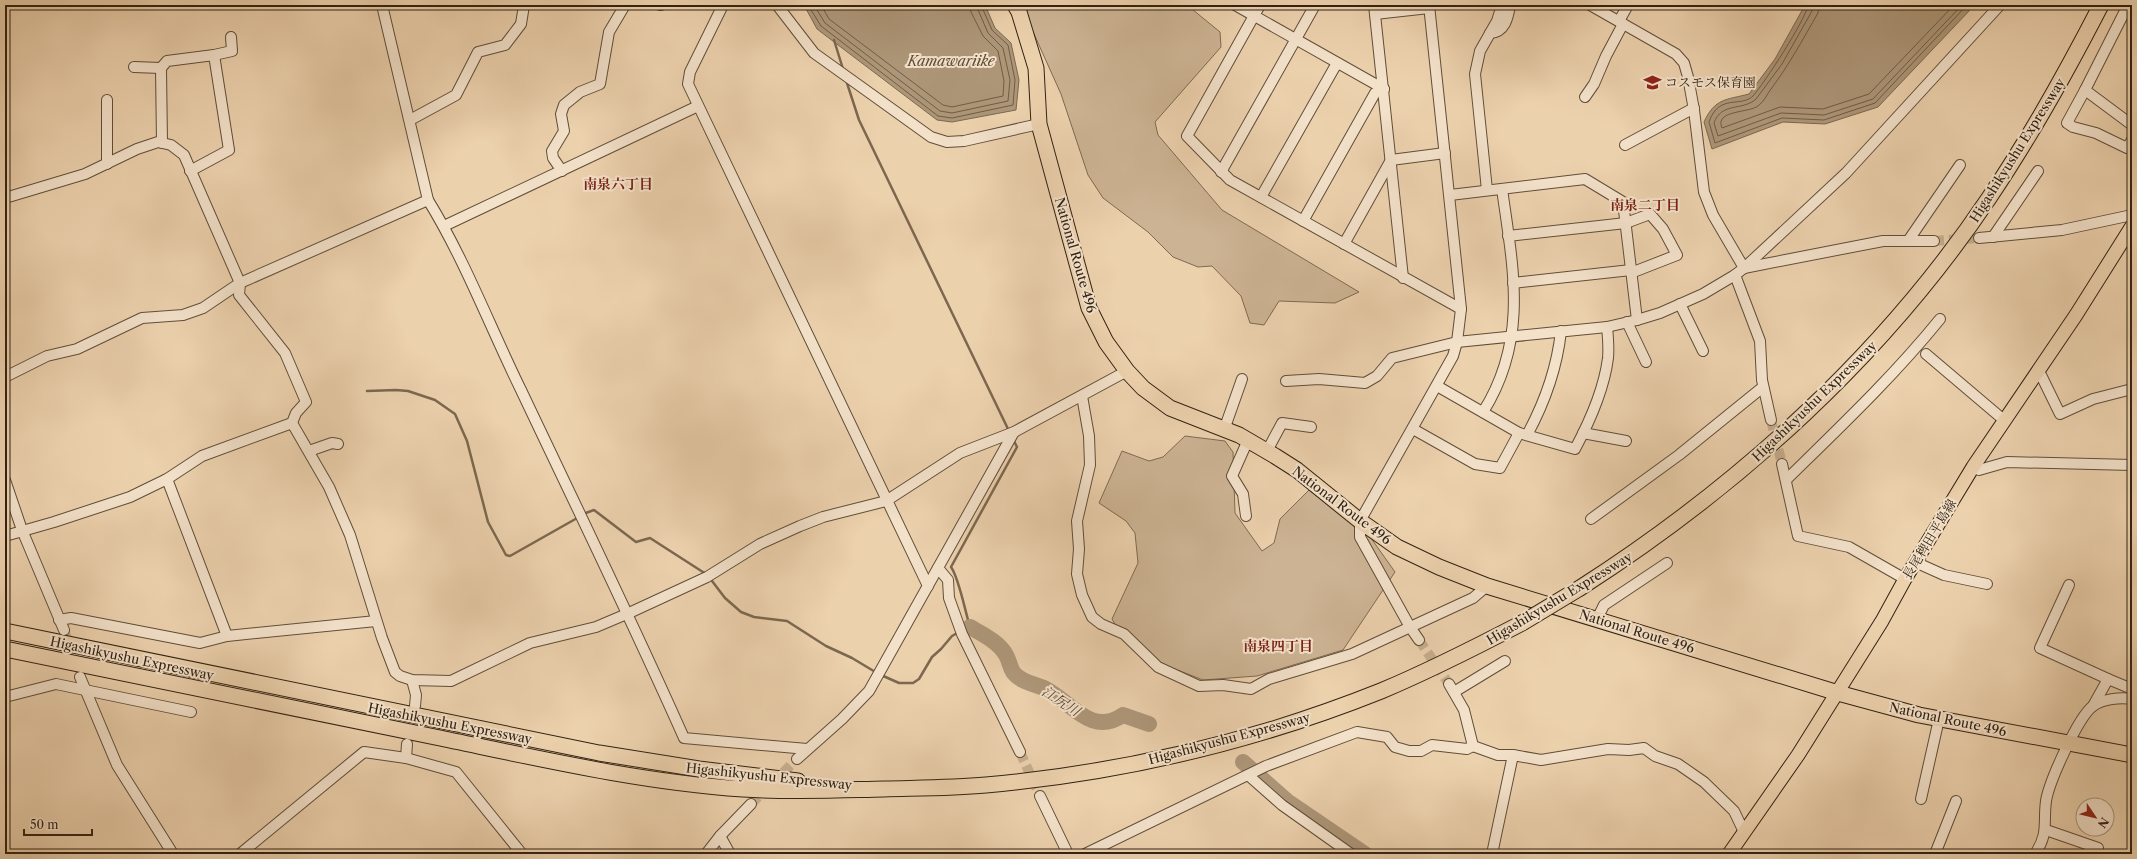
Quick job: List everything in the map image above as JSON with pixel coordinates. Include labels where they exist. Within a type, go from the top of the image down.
[{"type":"highway","name":"National Route 496","points":[[1015,5],[1019,12],[1036,68],[1039,124],[1089,308],[1106,342],[1128,372],[1143,388],[1170,408],[1248,440],[1297,470],[1360,521],[1397,546],[1439,567],[1487,586],[1838,693],[1939,719],[2132,755]]},
{"type":"highway","name":"Higashikyushu Expressway","points":[[5,649],[596,770],[652,779],[744,789],[827,790],[985,785],[1043,778],[1159,758],[1218,744],[1275,728],[1383,690],[1522,623],[1580,588],[1650,542],[1744,469],[1797,421],[1878,339],[1950,251],[1989,198],[2034,127],[2078,50],[2100,5]]},
{"type":"highway","name":"Higashikyushu Expressway","points":[[5,631],[599,753],[746,776],[899,788]]},
{"type":"main road","name":"長尾稗田平島線","points":[[1729,854],[1786,772],[1838,693],[1973,467],[2076,315],[2132,226]]},
{"type":"street","points":[[382,5],[428,200],[444,226],[520,388],[629,613],[684,738],[807,749]]},
{"type":"street","points":[[410,120],[456,95],[478,52],[505,46],[521,24],[524,5]]},
{"type":"street","points":[[562,171],[554,158],[552,151],[564,131],[561,109],[580,92],[600,84],[609,32],[625,5]]},
{"type":"street","points":[[723,5],[688,78],[688,84],[886,501],[928,586]]},
{"type":"street","points":[[777,5],[814,53],[931,137],[947,142],[964,141],[1039,124]]},
{"type":"street","points":[[1235,5],[1384,89]]},
{"type":"street","points":[[1260,5],[1187,136],[1230,180],[1461,309]]},
{"type":"street","points":[[1221,172],[1294,39],[1315,5]]},
{"type":"street","points":[[1487,190],[1475,74],[1480,51],[1497,21],[1502,5]]},
{"type":"street","points":[[1490,33],[1498,32],[1502,29],[1508,16],[1510,5]]},
{"type":"street","points":[[1590,5],[1603,9],[1621,23],[1681,58],[1684,63],[1694,108],[1704,192],[1713,215],[1744,268]]},
{"type":"street","points":[[1585,97],[1594,84],[1628,5]]},
{"type":"street","points":[[1286,381],[1319,379],[1365,383],[1378,376],[1392,358],[1457,342],[1607,327],[1660,313],[1680,304],[1735,275],[1744,268],[1846,173],[2000,5]]},
{"type":"street","points":[[2128,5],[2067,123],[2073,127],[2096,133],[2127,148],[2132,140]]},
{"type":"street","points":[[1404,278],[1375,9],[1429,7],[1461,309],[1457,342],[1453,356],[1437,386],[1360,521],[1360,537],[1410,628],[1419,640]]},
{"type":"street","points":[[162,143],[161,68],[167,61],[214,55],[232,51],[230,38]]},
{"type":"street","points":[[190,171],[229,150],[214,55]]},
{"type":"street","points":[[1261,197],[1337,63]]},
{"type":"street","points":[[134,67],[161,68]]},
{"type":"street","points":[[1303,220],[1375,93],[1384,89]]},
{"type":"street","points":[[2085,90],[2132,125]]},
{"type":"street","points":[[106,164],[107,100]]},
{"type":"street","points":[[444,226],[698,106]]},
{"type":"street","points":[[1625,145],[1694,108]]},
{"type":"street","points":[[5,198],[85,174],[137,149],[158,142],[171,145],[184,155],[240,283],[239,296],[285,353],[306,402],[296,412],[292,423],[202,456],[168,479],[130,497],[54,522],[5,536]]},
{"type":"street","points":[[1391,160],[1445,153]]},
{"type":"street","points":[[1344,244],[1391,160]]},
{"type":"street","points":[[1908,241],[1960,165]]},
{"type":"street","points":[[1993,237],[2038,171]]},
{"type":"street","points":[[1450,195],[1585,179],[1623,202],[1631,270],[1632,321],[1646,362]]},
{"type":"street","points":[[1483,412],[1502,377],[1512,336],[1513,283],[1502,189]]},
{"type":"street","points":[[5,377],[47,356],[77,349],[142,318],[183,315],[203,308],[240,283],[428,200]]},
{"type":"street","points":[[1508,236],[1626,223],[1650,214],[1663,229],[1677,255],[1636,271],[1631,270],[1513,283]]},
{"type":"street","points":[[1979,238],[2062,230],[2132,215]]},
{"type":"street","points":[[1744,268],[1883,241],[1934,241]]},
{"type":"street","points":[[1735,275],[1760,341],[1763,387],[1771,420]]},
{"type":"street","points":[[1680,304],[1703,351]]},
{"type":"street","points":[[1786,480],[1872,397],[1912,354],[1940,319]]},
{"type":"street","points":[[1437,386],[1523,434],[1575,449],[1583,433],[1604,376],[1608,357],[1607,327]]},
{"type":"street","points":[[1413,429],[1475,464],[1500,468],[1523,434],[1538,416],[1555,368],[1561,331]]},
{"type":"street","points":[[1926,354],[2005,421]]},
{"type":"street","points":[[2039,371],[2060,414],[2093,399],[2132,389]]},
{"type":"street","points":[[292,423],[329,487],[350,535],[376,621],[395,672],[400,676],[412,680],[451,681],[530,643],[596,627],[629,613],[707,577],[760,544],[793,529],[823,517],[886,501],[960,453],[1014,432],[1128,372]]},
{"type":"street","points":[[1224,430],[1242,379]]},
{"type":"street","points":[[1591,519],[1679,455],[1763,387]]},
{"type":"street","points":[[1082,396],[1089,436],[1090,465],[1077,521],[1079,549],[1077,574],[1082,594],[1092,617],[1101,624],[1124,634],[1158,667],[1199,686],[1223,685],[1251,689],[1269,679],[1352,654],[1392,638],[1473,598],[1487,586]]},
{"type":"street","points":[[1267,451],[1282,423],[1311,427]]},
{"type":"street","points":[[797,759],[842,719],[869,691],[1014,432]]},
{"type":"street","points":[[1583,433],[1626,442]]},
{"type":"street","points":[[1246,516],[1243,494],[1232,476],[1248,440]]},
{"type":"street","points":[[309,451],[332,443],[338,444]]},
{"type":"street","points":[[1973,467],[1979,470],[2007,462],[2132,465]]},
{"type":"street","points":[[1782,464],[1798,536],[1850,548],[1905,579]]},
{"type":"street","points":[[168,479],[226,636]]},
{"type":"street","points":[[5,480],[22,530],[64,630]]},
{"type":"street","points":[[1915,562],[1944,575],[1987,584]]},
{"type":"street","points":[[1597,619],[1604,605],[1667,563]]},
{"type":"street","points":[[938,568],[948,580],[949,598],[962,634],[1020,752]]},
{"type":"street","points":[[2069,585],[2040,648],[2108,680],[2132,688]]},
{"type":"street","points":[[59,620],[71,618],[200,643],[226,636],[376,621]]},
{"type":"street","points":[[1473,746],[1464,710],[1451,688],[1505,661]]},
{"type":"street","points":[[80,677],[117,765],[172,854]]},
{"type":"street","points":[[412,680],[416,695],[415,706]]},
{"type":"street","points":[[2035,854],[2046,830],[2046,800],[2067,742],[2093,706],[2108,680]]},
{"type":"street","points":[[5,697],[56,684],[86,692],[191,712]]},
{"type":"street","points":[[2093,706],[2122,698],[2132,699]]},
{"type":"street","points":[[1921,799],[1939,719]]},
{"type":"street","points":[[1085,854],[1266,766],[1357,732],[1387,737],[1395,747],[1409,751],[1421,751],[1432,745],[1467,749],[1473,746],[1498,755],[1513,755],[1541,760],[1608,750],[1644,748],[1655,756],[1678,764],[1704,782],[1734,812],[1744,832]]},
{"type":"street","points":[[406,744],[406,758]]},
{"type":"street","points":[[240,854],[364,752],[406,758],[456,772],[522,854]]},
{"type":"street","points":[[1492,854],[1513,755]]},
{"type":"street","points":[[1248,775],[1282,804],[1351,854]]},
{"type":"street","points":[[1040,796],[1068,854]]},
{"type":"street","points":[[1935,854],[1956,801]]},
{"type":"street","points":[[706,854],[720,836],[751,804]]},
{"type":"street","points":[[2046,830],[2098,848]]},
{"type":"street","points":[[720,836],[730,854]]},
{"type":"shaded area","points":[[1021,5],[1187,5],[1220,32],[1221,47],[1155,122],[1158,135],[1222,210],[1359,292],[1335,303],[1279,301],[1264,325],[1250,323],[1241,296],[1212,266],[1198,267],[1173,257],[1148,232],[1103,198],[1088,175],[1061,94]]},
{"type":"shaded area","points":[[1185,436],[1225,441],[1233,452],[1235,513],[1262,551],[1274,543],[1280,519],[1309,490],[1371,538],[1395,572],[1343,650],[1257,676],[1203,680],[1162,664],[1119,631],[1112,619],[1138,563],[1135,533],[1126,521],[1099,503],[1122,451],[1149,461],[1163,457]]},
{"type":"water","name":"Kamawariike","points":[[804,5],[985,5],[995,28],[1011,43],[1019,80],[1016,110],[952,122],[937,120],[817,29]]},
{"type":"water","points":[[1805,5],[1972,5],[1969,11],[1878,107],[1825,124],[1783,122],[1712,149],[1704,122],[1708,114],[1712,108],[1722,101],[1749,94],[1775,59]]},
{"type":"waterway","points":[[834,40],[843,69]]},
{"type":"waterway","points":[[846,80],[859,120],[1009,431]]},
{"type":"waterway","points":[[367,391],[408,391],[435,400],[455,414],[467,441],[488,522],[506,555],[510,556],[579,517]]},
{"type":"waterway","points":[[963,630],[970,627],[959,587],[951,567],[1017,447],[1013,439]]},
{"type":"waterway","points":[[583,514],[594,510],[636,542],[650,538],[706,574]]},
{"type":"waterway","points":[[709,577],[725,598],[741,612],[754,617],[787,621],[826,646],[852,658],[877,673]]},
{"type":"waterway","name":"江尻川","points":[[970,627],[990,639],[1003,650],[1013,672],[1016,675],[1046,689],[1091,720],[1101,722],[1112,721],[1123,715],[1149,724]]},
{"type":"waterway","points":[[881,675],[899,683],[913,683],[919,679],[932,657],[952,636],[959,632]]},
{"type":"waterway","name":"江尻川","points":[[1243,762],[1287,801],[1365,854]]},
{"type":"tunnel","points":[[1934,241],[1979,238]]},
{"type":"tunnel","points":[[1771,420],[1782,464]]},
{"type":"tunnel","points":[[64,630],[77,667]]},
{"type":"tunnel","points":[[1419,640],[1449,684]]},
{"type":"tunnel","points":[[1020,752],[1040,796]]},
{"type":"tunnel","points":[[751,804],[797,759]]},
{"type":"place","name":"コスモス保育園","points":[[1652,82]]},
{"type":"district","name":"南泉六丁目","points":[[618,184]]},
{"type":"district","name":"南泉二丁目","points":[[1645,205]]},
{"type":"district","name":"南泉四丁目","points":[[1278,646]]}]
